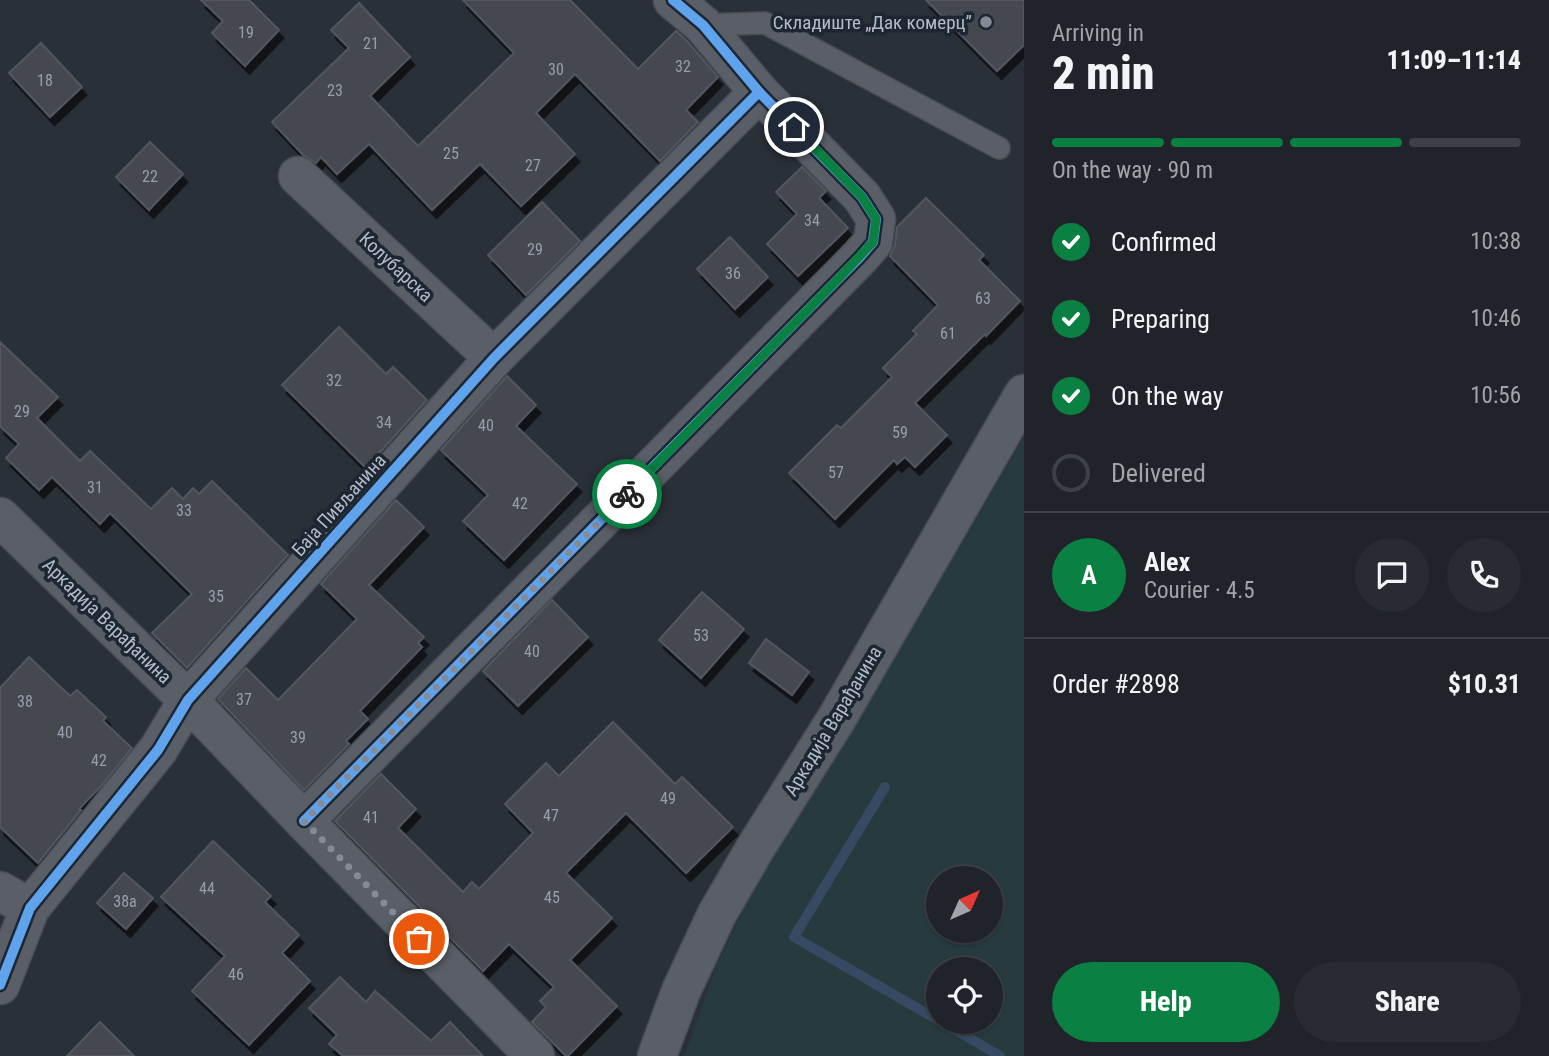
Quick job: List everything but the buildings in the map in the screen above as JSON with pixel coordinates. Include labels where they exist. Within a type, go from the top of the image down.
[{"type":"street","points":[[304,821],[873,242],[876,219],[862,197],[759,92],[704,26],[673,0]]},
{"type":"street","name":"Баја Пивљанина","points":[[0,985],[15,900],[158,750],[188,700],[494,358],[759,92]]},
{"type":"street","name":"Колубарска","points":[[298,176],[494,358]]},
{"type":"street","name":"Аркадија Варађанина","points":[[657,1056],[681,991],[717,914],[837,718],[1024,394]]},
{"type":"street","name":"Аркадија Варађанина","points":[[0,517],[188,700],[535,1056]]},
{"type":"lane","points":[[704,26],[765,23],[999,148]]},
{"type":"green space","points":[[1024,437],[1024,1056],[685,1056],[716,966],[750,896]]},
{"type":"waterway","points":[[885,787],[794,937],[926,1013]]},
{"type":"waterway","points":[[962,1034],[1000,1056]]},
{"type":"cycle path","points":[[304,821],[873,242],[876,219],[862,197],[759,92],[703,25],[673,0]]},
{"type":"cycle path","points":[[0,985],[30,908],[158,750],[188,700],[494,358],[759,92]]},
{"type":"way so far","points":[[419,939],[304,821],[627,494]]},
{"type":"place","name":"Складиште „Дак комерц”","points":[[986,22]]},
{"type":"route","points":[[627,494],[873,242],[876,219],[862,197],[794,127]]}]
